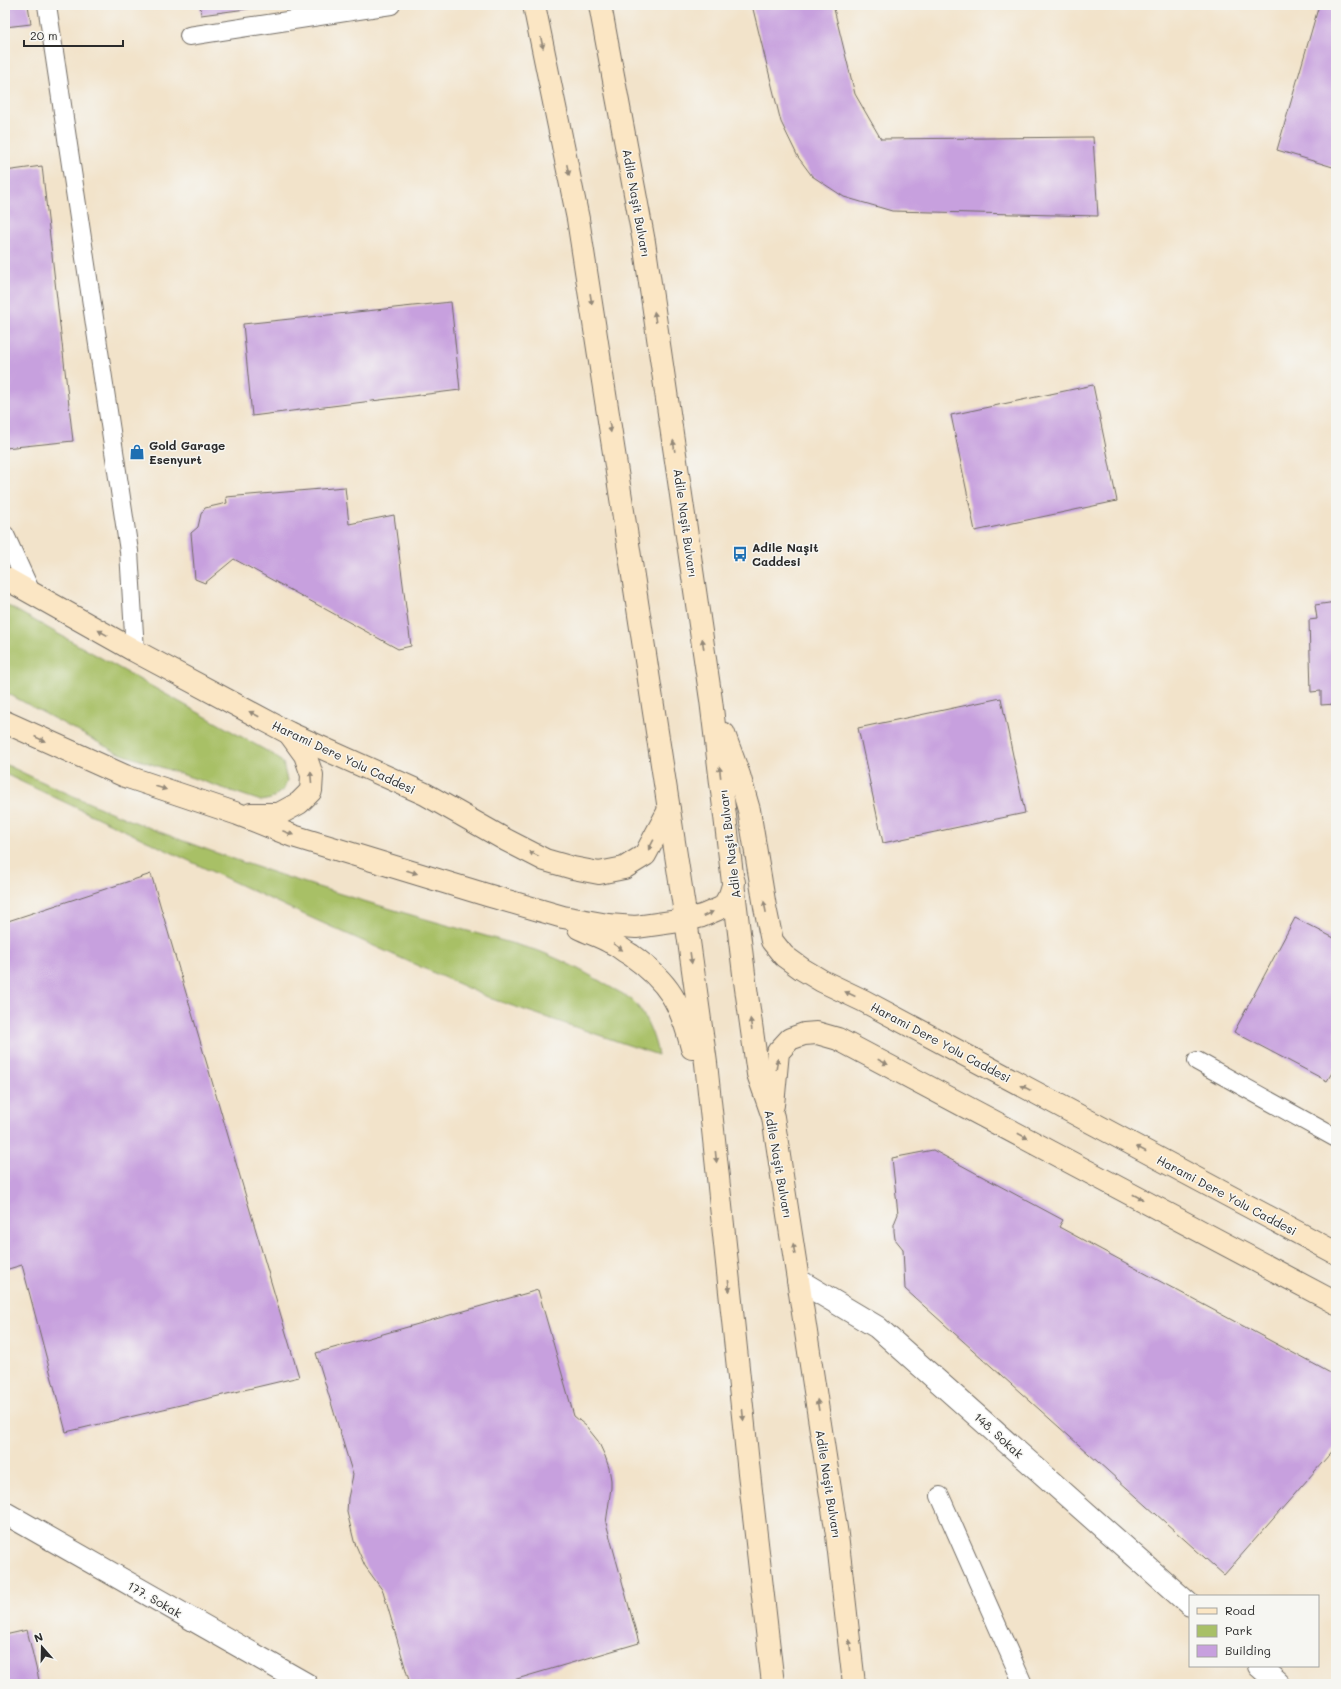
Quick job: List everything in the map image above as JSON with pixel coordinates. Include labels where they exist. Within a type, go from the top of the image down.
[{"type":"main road","points":[[534,5],[578,218],[686,920],[712,1122],[773,1684]]},
{"type":"main road","name":"Adile Naşit Bulvarı","points":[[600,5],[644,242],[711,700],[734,880],[744,974],[758,1074],[773,1116],[838,1535],[854,1684]]},
{"type":"main road","name":"Harami Dere Yolu Caddesi","points":[[5,578],[136,651],[289,733],[425,794],[506,840],[545,860],[573,868],[599,873],[624,868],[645,855],[669,810]]},
{"type":"main road","name":"Harami Dere Yolu Caddesi","points":[[711,700],[740,775],[749,810],[772,941],[784,956],[822,981],[871,1005],[1336,1253]]},
{"type":"main road","points":[[5,722],[126,776],[238,814],[293,836],[487,895],[562,916],[608,925],[636,927],[686,920],[702,916],[723,907],[730,895],[734,880]]},
{"type":"main road","points":[[238,814],[279,814],[299,803],[311,791],[312,775],[304,755],[289,733]]},
{"type":"main road","points":[[546,912],[611,942],[646,966],[664,984],[674,997],[686,1023],[712,1122]]},
{"type":"main road","points":[[773,1116],[778,1052],[790,1038],[804,1034],[817,1033],[838,1039],[1336,1302]]},
{"type":"street","name":"148. Sokak","points":[[798,1280],[877,1327],[1189,1604]]},
{"type":"street","name":"177. Sokak","points":[[5,1513],[306,1684]]},
{"type":"street","points":[[1260,1667],[1279,1684]]},
{"type":"lane","points":[[47,5],[129,550],[136,651]]},
{"type":"lane","points":[[189,36],[391,5]]},
{"type":"lane","points":[[5,534],[30,592]]},
{"type":"lane","points":[[1197,1061],[1336,1138]]},
{"type":"lane","points":[[940,1496],[1024,1684]]},
{"type":"green space","points":[[5,604],[274,755],[283,763],[287,781],[284,789],[271,799],[261,801],[116,752],[5,692]]},
{"type":"green space","points":[[5,764],[133,821],[251,865],[374,904],[539,951],[557,959],[593,977],[634,1001],[653,1035],[658,1055],[492,999],[287,907],[5,774]]},
{"type":"building","points":[[5,5],[28,5],[31,24],[5,27]]},
{"type":"building","points":[[200,5],[269,5],[269,6],[201,15]]},
{"type":"building","points":[[752,5],[833,5],[855,94],[881,139],[1093,137],[1098,216],[892,211],[844,197],[812,176],[798,157],[781,122]]},
{"type":"building","points":[[1319,5],[1336,5],[1336,168],[1277,150]]},
{"type":"building","points":[[42,166],[73,441],[5,448],[5,171]]},
{"type":"building","points":[[451,302],[460,390],[252,416],[243,324]]},
{"type":"building","points":[[1093,385],[1117,501],[975,531],[951,415]]},
{"type":"building","points":[[345,487],[349,524],[394,515],[411,646],[398,649],[234,559],[205,583],[195,579],[191,533],[198,527],[201,514],[205,508],[227,503],[226,497]]},
{"type":"building","points":[[1336,602],[1336,704],[1321,705],[1321,691],[1311,692],[1309,620],[1317,619],[1315,605]]},
{"type":"building","points":[[1001,698],[1025,813],[883,843],[858,728]]},
{"type":"building","points":[[151,874],[299,1377],[66,1432],[22,1265],[5,1270],[5,922]]},
{"type":"building","points":[[1295,918],[1336,939],[1336,1066],[1327,1081],[1234,1032]]},
{"type":"building","points":[[933,1150],[1063,1220],[1059,1227],[1336,1376],[1336,1447],[1224,1575],[905,1289],[903,1249],[895,1239],[894,1231],[894,1224],[898,1214],[892,1158]]},
{"type":"building","points":[[538,1290],[574,1416],[586,1426],[598,1441],[609,1468],[611,1488],[606,1523],[639,1643],[500,1684],[410,1684],[383,1591],[365,1566],[354,1541],[347,1512],[348,1498],[353,1475],[316,1353]]},
{"type":"building","points":[[27,1630],[40,1684],[5,1684],[5,1635]]},
{"type":"place","name":"Gold Garage Esenyurt","points":[[137,452]]},
{"type":"place","name":"Adile Naşit Caddesi","points":[[740,554]]}]
